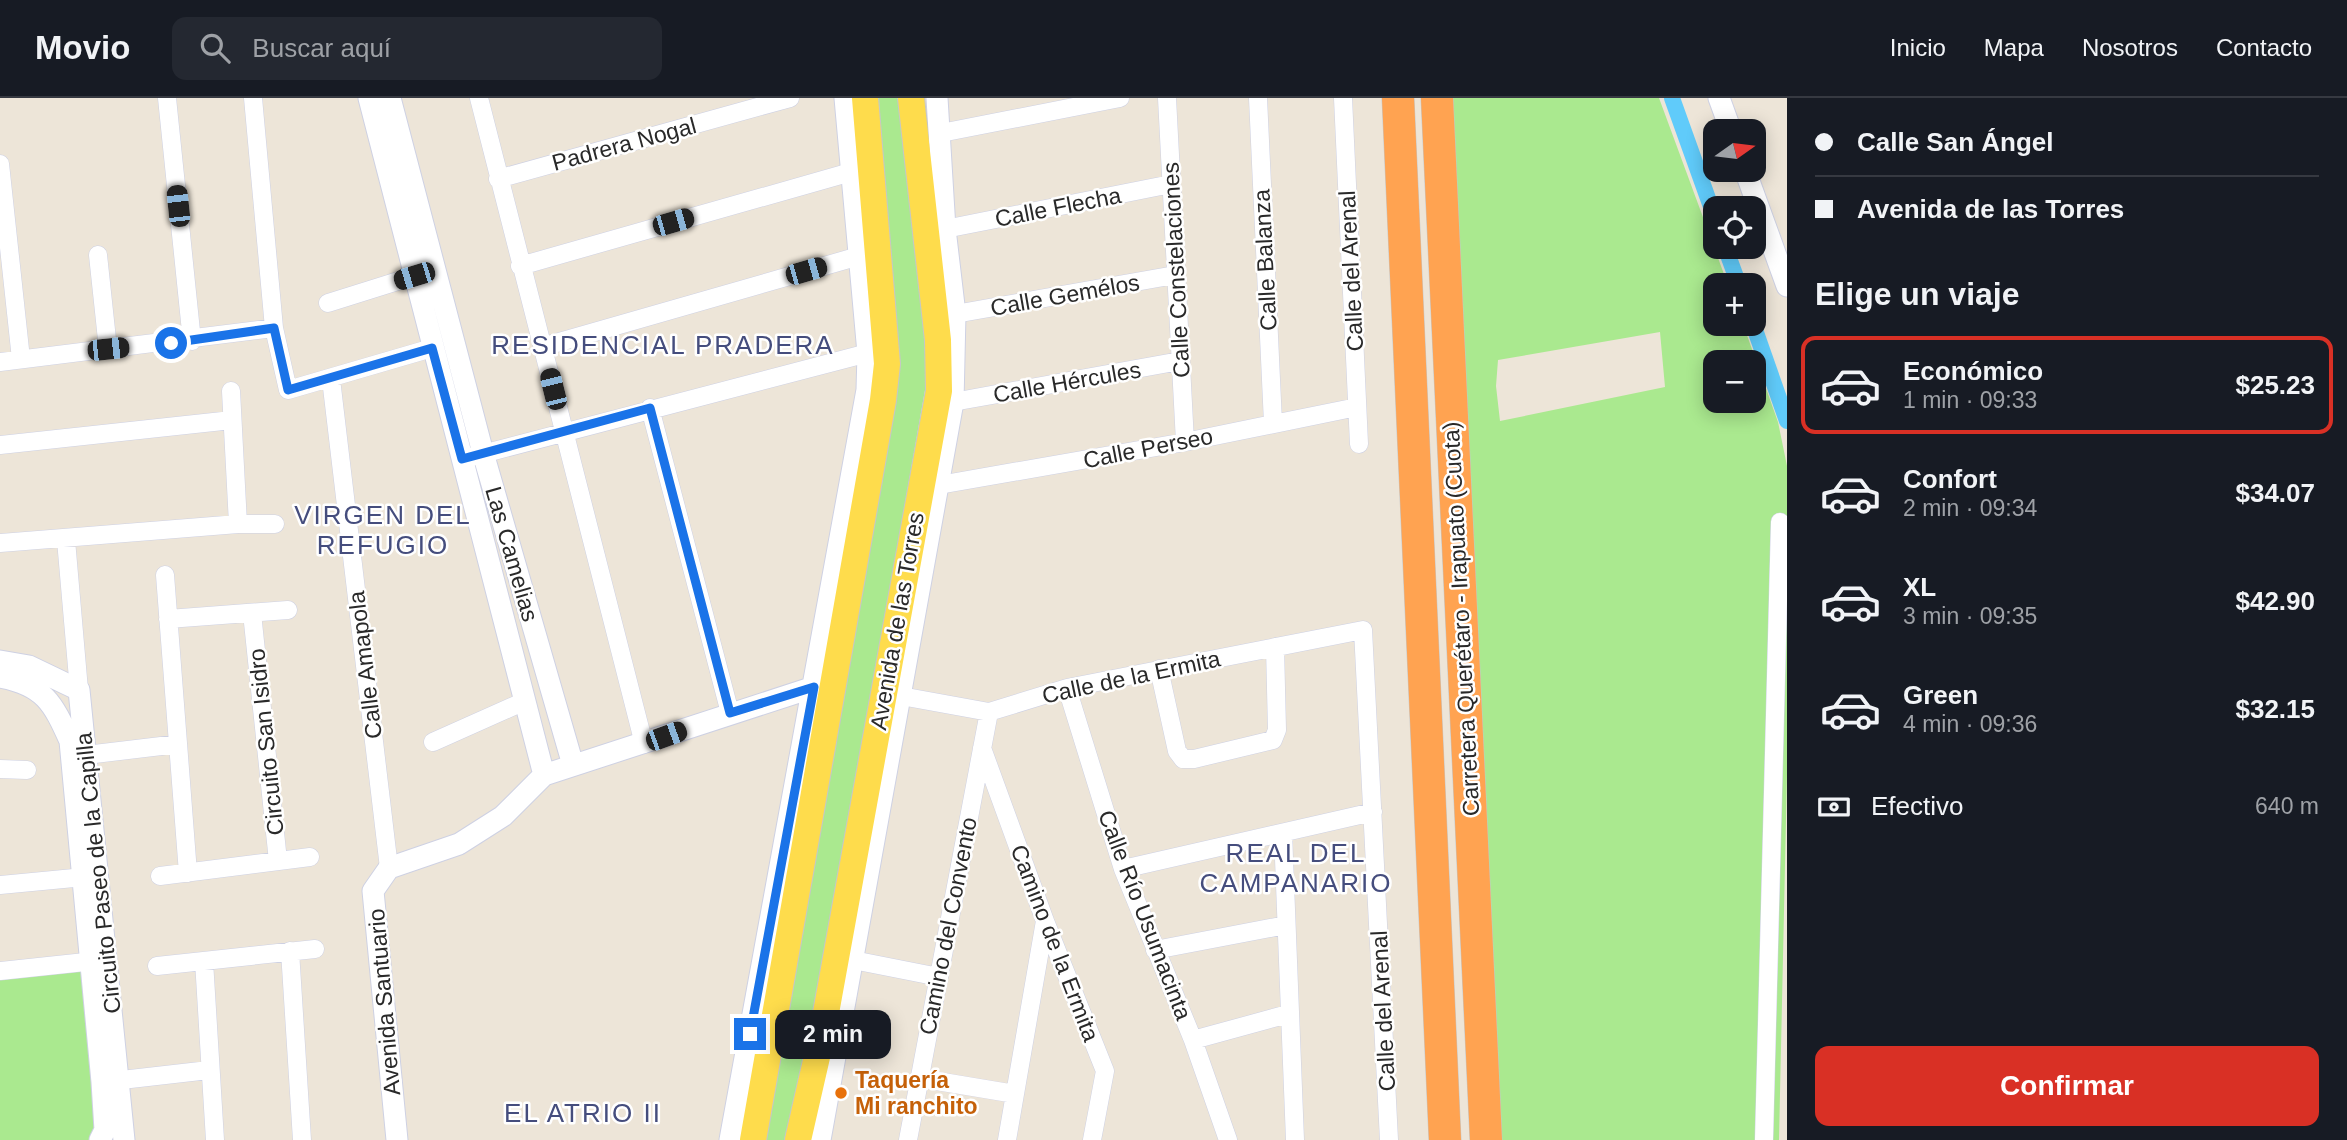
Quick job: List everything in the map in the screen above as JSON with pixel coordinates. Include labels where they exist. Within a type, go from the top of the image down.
[{"type":"highway","name":"Carretera Querétaro - Irapuato (Cuota)","points":[[1398,98],[1445,1140]]},
{"type":"highway","name":"Carretera Querétaro - Irapuato (Cuota)","points":[[1437,98],[1486,1140]]},
{"type":"main road","points":[[753,1140],[883,400],[887,363],[865,98]]},
{"type":"main road","name":"Avenida de las Torres","points":[[798,1140],[824,1021],[939,391],[938,340],[911,98]]},
{"type":"street","points":[[167,98],[192,341]]},
{"type":"street","points":[[253,98],[274,328],[288,390],[432,348]]},
{"type":"street","points":[[369,98],[544,775]]},
{"type":"street","name":"Las Camelias","points":[[390,98],[483,453],[573,765]]},
{"type":"street","points":[[479,98],[644,744]]},
{"type":"street","name":"Padrera Nogal","points":[[498,178],[790,98]]},
{"type":"street","points":[[730,1140],[867,390],[868,353],[845,98]]},
{"type":"street","name":"Avenida de las Torres","points":[[820,1140],[953,402],[955,314],[945,229],[937,98]]},
{"type":"street","points":[[941,133],[1020,106],[1120,98]]},
{"type":"street","name":"Calle Constelaciones","points":[[1167,98],[1185,442]]},
{"type":"street","name":"Calle Balanza","points":[[1258,98],[1273,423]]},
{"type":"street","name":"Calle del Arenal","points":[[1343,98],[1359,444]]},
{"type":"street","points":[[1719,98],[1727,119]]},
{"type":"street","points":[[0,164],[21,359]]},
{"type":"street","points":[[520,266],[851,172]]},
{"type":"street","points":[[1749,182],[1787,286]]},
{"type":"street","name":"Calle Flecha","points":[[945,229],[1171,184]]},
{"type":"street","points":[[98,255],[108,349]]},
{"type":"street","points":[[542,347],[859,256]]},
{"type":"street","name":"Calle Gemélos","points":[[955,314],[1175,275]]},
{"type":"street","points":[[328,303],[414,276]]},
{"type":"street","points":[[0,362],[192,341],[274,328]]},
{"type":"street","points":[[462,459],[868,353]]},
{"type":"street","name":"Calle Hércules","points":[[953,402],[1180,361]]},
{"type":"street","name":"Calle Amapola","points":[[331,379],[389,868]]},
{"type":"street","points":[[231,391],[238,524]]},
{"type":"street","name":"Calle Perseo","points":[[939,485],[1185,442],[1357,407]]},
{"type":"street","points":[[650,408],[730,713]]},
{"type":"street","points":[[0,445],[232,421]]},
{"type":"street","points":[[1764,1140],[1780,522]]},
{"type":"street","points":[[0,542],[66,540],[238,524],[275,524]]},
{"type":"street","points":[[66,540],[79,690]]},
{"type":"street","points":[[165,575],[188,873]]},
{"type":"street","points":[[168,619],[288,610]]},
{"type":"street","name":"Circuito San Isidro","points":[[160,876],[278,861],[252,613]]},
{"type":"street","name":"Calle del Arenal","points":[[1363,630],[1388,1140]]},
{"type":"street","name":"Calle de la Ermita","points":[[901,696],[989,712],[1067,688],[1363,630]]},
{"type":"street","points":[[1159,669],[1177,751],[1183,759],[1194,759],[1273,740],[1277,730],[1275,647]]},
{"type":"street","points":[[0,661],[29,666],[79,690]]},
{"type":"street","name":"Circuito Paseo de la Capilla","points":[[0,677],[23,681],[52,701],[70,741],[90,876],[110,1081],[124,1140]]},
{"type":"street","points":[[389,868],[459,844],[503,816],[544,775],[814,687]]},
{"type":"street","name":"Calle Río Usumacinta","points":[[1067,688],[1123,869],[1193,1040],[1228,1140]]},
{"type":"street","name":"Circuito Paseo de la Capilla","points":[[79,690],[86,755],[90,876]]},
{"type":"street","points":[[432,742],[525,701]]},
{"type":"street","name":"Camino del Convento","points":[[908,1140],[989,712]]},
{"type":"street","points":[[86,755],[178,744]]},
{"type":"street","name":"Camino de la Ermita","points":[[982,748],[1045,922],[1105,1071],[1092,1140]]},
{"type":"street","points":[[0,769],[27,770]]},
{"type":"street","points":[[1123,869],[1373,812]]},
{"type":"street","points":[[1283,833],[1295,1140]]},
{"type":"street","points":[[278,861],[310,858]]},
{"type":"street","name":"Avenida Santuario","points":[[389,868],[373,891],[397,1140]]},
{"type":"street","points":[[0,885],[90,876]]},
{"type":"street","points":[[1007,1140],[1045,922]]},
{"type":"street","points":[[1155,950],[1286,925]]},
{"type":"street","points":[[157,966],[315,948]]},
{"type":"street","points":[[290,951],[302,1140]]},
{"type":"street","points":[[0,971],[99,960]]},
{"type":"street","points":[[853,960],[939,977]]},
{"type":"street","points":[[204,961],[208,1070],[215,1140]]},
{"type":"street","points":[[1193,1040],[1288,1014]]},
{"type":"street","points":[[110,1081],[208,1070]]},
{"type":"street","points":[[919,1078],[1015,1094]]},
{"type":"street","name":"Circuito Paseo de la Capilla","points":[[100,1140],[105,1130],[110,1081]]},
{"type":"green space","points":[[879,98],[900,98],[927,349],[925,390],[793,1140],[761,1140],[818,822],[880,138]]},
{"type":"green space","points":[[1447,98],[1659,98],[1703,217],[1703,259],[1718,259],[1724,273],[1703,273],[1703,336],[1747,336],[1752,350],[1703,350],[1703,413],[1766,413],[1766,388],[1778,422],[1787,466],[1787,774],[1779,1140],[1496,1140]],"holes":[[[1660,332],[1665,387],[1500,421],[1496,386],[1498,360]]]},
{"type":"green space","points":[[81,970],[95,1123],[91,1140],[0,1140],[0,980]]},
{"type":"waterway","points":[[1672,98],[1707,196]]},
{"type":"waterway","points":[[1729,259],[1735,273]]},
{"type":"waterway","points":[[1757,336],[1787,421]]},
{"type":"place","name":"Taquería Mi ranchito","points":[[841,1093]]},
{"type":"district","name":"RESIDENCIAL PRADERA","points":[[663,345]]},
{"type":"district","name":"VIRGEN DEL REFUGIO","points":[[383,530]]},
{"type":"district","name":"REAL DEL CAMPANARIO","points":[[1296,868]]},
{"type":"district","name":"EL ATRIO II","points":[[583,1113]]},
{"type":"route","points":[[171,343],[274,328],[288,390],[432,348],[462,459],[650,408],[730,713],[814,687],[750,1034]]}]
